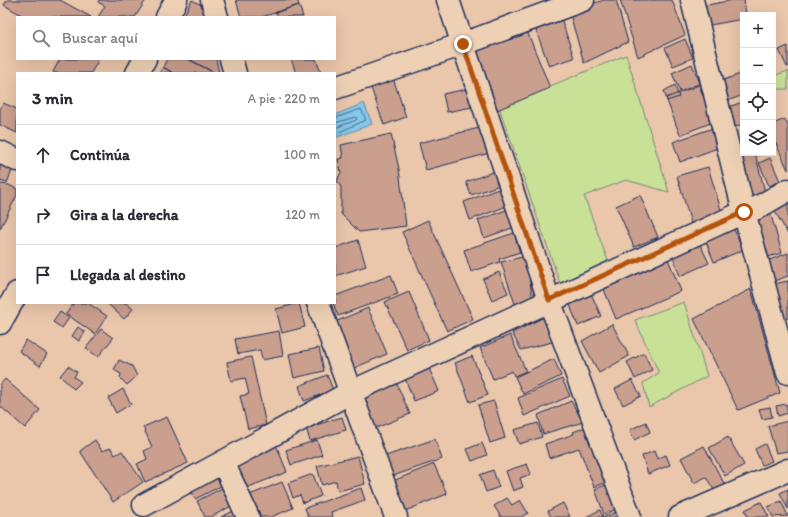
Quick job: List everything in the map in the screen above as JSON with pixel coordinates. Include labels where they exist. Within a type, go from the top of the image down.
[{"type":"street","points":[[168,16],[176,0]]},
{"type":"street","points":[[212,0],[218,16]]},
{"type":"street","points":[[448,0],[549,300],[630,517]]},
{"type":"street","points":[[336,88],[463,44],[583,0]]},
{"type":"street","points":[[692,0],[744,212],[788,373]]},
{"type":"street","points":[[138,72],[144,60]]},
{"type":"street","points":[[230,60],[235,72]]},
{"type":"street","points":[[0,152],[16,160]]},
{"type":"street","points":[[144,505],[351,392],[549,300],[744,212],[755,209],[788,190]]},
{"type":"street","points":[[0,323],[16,295]]},
{"type":"street","points":[[318,304],[396,517]]},
{"type":"street","points":[[223,462],[248,517]]},
{"type":"street","points":[[680,517],[788,470]]},
{"type":"green space","points":[[626,55],[669,192],[626,180],[584,196],[608,261],[560,283],[499,107]]},
{"type":"green space","points":[[788,71],[788,89],[776,89],[776,75]]},
{"type":"green space","points":[[684,302],[707,376],[649,407],[643,383],[659,373],[635,320]]},
{"type":"water","points":[[364,103],[372,124],[336,138],[336,115]]},
{"type":"building","points":[[7,0],[60,0],[89,16],[23,16],[4,5]]},
{"type":"building","points":[[99,0],[146,0],[136,16],[99,16],[105,6],[98,2]]},
{"type":"building","points":[[192,0],[205,7],[207,16],[184,16]]},
{"type":"building","points":[[236,0],[297,0],[299,5],[265,16],[241,16]]},
{"type":"building","points":[[604,0],[616,0],[628,42],[584,63],[569,11]]},
{"type":"building","points":[[620,0],[672,0],[685,35],[638,57]]},
{"type":"building","points":[[733,0],[744,0],[746,12],[740,12],[740,20],[705,26],[702,6]]},
{"type":"building","points":[[299,5],[303,16],[278,16],[276,12]]},
{"type":"building","points":[[560,15],[574,58],[549,66],[534,25]]},
{"type":"building","points":[[527,31],[550,88],[497,110],[474,53]]},
{"type":"building","points":[[685,39],[693,58],[673,66],[665,48]]},
{"type":"building","points":[[788,46],[788,67],[787,67],[779,50]]},
{"type":"building","points":[[59,60],[98,60],[92,72],[53,72]]},
{"type":"building","points":[[166,60],[190,60],[213,72],[171,72],[163,67]]},
{"type":"building","points":[[190,60],[216,60],[219,72],[213,72]]},
{"type":"building","points":[[291,60],[316,60],[321,72],[296,72]]},
{"type":"building","points":[[692,64],[700,83],[680,92],[672,73]]},
{"type":"building","points":[[163,67],[171,72],[160,72]]},
{"type":"building","points":[[740,74],[740,96],[725,102],[718,82]]},
{"type":"building","points":[[393,78],[406,117],[384,125],[370,85]]},
{"type":"building","points":[[675,85],[679,97],[667,101],[664,91]]},
{"type":"building","points":[[699,85],[713,122],[680,135],[666,98]]},
{"type":"building","points":[[467,89],[472,107],[447,112],[443,94]]},
{"type":"building","points":[[3,103],[16,109],[16,133],[0,125],[0,109]]},
{"type":"building","points":[[740,103],[740,125],[735,127],[728,107]]},
{"type":"building","points":[[785,119],[788,126],[788,170],[776,144],[776,123]]},
{"type":"building","points":[[483,127],[490,153],[426,170],[419,143]]},
{"type":"building","points":[[713,128],[720,147],[680,162],[673,142]]},
{"type":"building","points":[[391,134],[399,169],[406,226],[359,232],[341,214],[341,187],[337,181],[341,172],[338,159],[343,158],[341,145]]},
{"type":"building","points":[[740,147],[740,156],[756,156],[765,192],[748,197],[735,148]]},
{"type":"building","points":[[770,158],[780,181],[769,186],[759,163]]},
{"type":"building","points":[[0,162],[13,168],[7,183],[0,181]]},
{"type":"building","points":[[708,167],[722,213],[691,223],[677,176]]},
{"type":"building","points":[[495,171],[500,185],[471,195],[466,182]]},
{"type":"building","points":[[0,184],[9,185],[16,188],[16,197],[0,229]]},
{"type":"building","points":[[501,188],[507,206],[470,220],[464,202]]},
{"type":"building","points":[[640,195],[658,237],[634,247],[616,206]]},
{"type":"building","points":[[788,199],[788,234],[773,208]]},
{"type":"building","points":[[509,209],[515,227],[484,238],[478,220]]},
{"type":"building","points":[[770,212],[782,253],[761,259],[750,218]]},
{"type":"building","points":[[428,220],[473,319],[447,331],[402,232]]},
{"type":"building","points":[[733,227],[743,250],[714,262],[705,239]]},
{"type":"building","points":[[514,233],[520,252],[499,259],[500,262],[471,272],[464,250]]},
{"type":"building","points":[[358,240],[366,266],[336,276],[336,248]]},
{"type":"building","points":[[699,242],[709,263],[680,276],[672,254]]},
{"type":"building","points":[[788,253],[788,276],[771,282],[764,262]]},
{"type":"building","points":[[526,256],[533,301],[516,307],[501,262]]},
{"type":"building","points":[[668,259],[681,291],[616,319],[603,287]]},
{"type":"building","points":[[499,272],[508,293],[492,300],[483,279]]},
{"type":"building","points":[[391,275],[398,294],[338,316],[333,304],[336,304],[336,296]]},
{"type":"building","points":[[788,281],[788,318],[777,321],[769,285]]},
{"type":"building","points":[[751,289],[780,393],[738,410],[694,319]]},
{"type":"building","points":[[590,291],[601,316],[578,326],[568,300]]},
{"type":"building","points":[[409,292],[429,340],[407,350],[385,302]]},
{"type":"building","points":[[73,304],[89,304],[107,316],[95,334],[66,314]]},
{"type":"building","points":[[108,304],[127,304],[133,309],[124,319]]},
{"type":"building","points":[[299,304],[305,327],[282,333],[276,309]]},
{"type":"building","points":[[368,308],[387,354],[354,368],[335,322]]},
{"type":"building","points":[[60,312],[69,318],[62,328],[53,322]]},
{"type":"building","points":[[546,316],[556,341],[521,350],[512,333]]},
{"type":"building","points":[[612,324],[629,356],[599,373],[582,341]]},
{"type":"building","points":[[78,327],[85,332],[79,341],[72,336]]},
{"type":"building","points":[[101,329],[113,338],[98,357],[86,348]]},
{"type":"building","points":[[279,331],[283,356],[262,360],[260,350],[238,354],[235,339]]},
{"type":"building","points":[[510,335],[526,371],[514,376],[512,371],[493,379],[480,348]]},
{"type":"building","points":[[26,340],[47,354],[40,366],[19,351]]},
{"type":"building","points":[[319,348],[324,371],[294,378],[289,354]]},
{"type":"building","points":[[644,353],[652,370],[635,379],[627,362]]},
{"type":"building","points":[[472,356],[488,395],[470,402],[455,363]]},
{"type":"building","points":[[251,357],[266,425],[248,429],[240,396],[249,394],[245,378],[231,381],[227,362]]},
{"type":"building","points":[[554,359],[561,376],[523,394],[515,377]]},
{"type":"building","points":[[119,360],[132,366],[137,376],[127,385],[120,378],[121,374],[114,370]]},
{"type":"building","points":[[68,366],[77,372],[74,377],[81,382],[74,389],[60,376]]},
{"type":"building","points":[[428,366],[439,391],[414,401],[404,376]]},
{"type":"building","points":[[327,375],[333,390],[304,401],[299,386]]},
{"type":"building","points":[[5,379],[40,410],[25,428],[0,406],[0,385]]},
{"type":"building","points":[[562,379],[570,396],[524,416],[518,398]]},
{"type":"building","points":[[395,380],[410,414],[376,428],[361,394]]},
{"type":"building","points":[[632,380],[641,396],[623,405],[615,389]]},
{"type":"building","points":[[123,389],[131,404],[116,413],[108,398]]},
{"type":"building","points":[[494,401],[505,438],[490,443],[478,405]]},
{"type":"building","points":[[571,401],[583,422],[543,434],[538,415]]},
{"type":"building","points":[[786,404],[788,413],[778,416],[776,406]]},
{"type":"building","points":[[770,407],[772,417],[762,419],[759,409]]},
{"type":"building","points":[[167,417],[188,463],[145,482],[137,464],[147,459],[144,451],[152,447],[143,427]]},
{"type":"building","points":[[342,417],[346,430],[310,441],[306,428]]},
{"type":"building","points":[[788,421],[788,451],[776,453],[768,426]]},
{"type":"building","points":[[646,422],[650,432],[634,440],[630,430]]},
{"type":"building","points":[[538,423],[542,437],[519,444],[514,430]]},
{"type":"building","points":[[586,427],[607,482],[594,487],[579,448],[549,458],[545,444],[574,434],[573,432]]},
{"type":"building","points":[[728,437],[744,465],[725,476],[709,448]]},
{"type":"building","points":[[435,439],[442,459],[390,477],[383,457]]},
{"type":"building","points":[[95,440],[102,451],[111,448],[115,455],[122,451],[143,482],[113,502],[80,451]]},
{"type":"building","points":[[317,440],[322,455],[291,465],[286,450]]},
{"type":"building","points":[[275,442],[287,472],[241,490],[230,461]]},
{"type":"building","points":[[482,443],[487,455],[472,461],[467,449]]},
{"type":"building","points":[[765,444],[772,461],[762,465],[755,449]]},
{"type":"building","points":[[704,446],[726,487],[716,493],[706,477],[694,483],[681,458]]},
{"type":"building","points":[[654,451],[657,459],[666,455],[670,465],[648,474],[642,456]]},
{"type":"building","points":[[358,456],[365,484],[338,491],[336,481],[322,485],[317,466]]},
{"type":"building","points":[[434,464],[447,494],[405,511],[393,481]]},
{"type":"building","points":[[527,464],[531,474],[520,478],[523,487],[513,491],[506,471]]},
{"type":"building","points":[[217,468],[225,484],[195,499],[188,482]]},
{"type":"building","points":[[493,470],[499,487],[486,492],[480,475]]},
{"type":"building","points":[[313,474],[321,496],[303,503],[300,495],[293,498],[288,483]]},
{"type":"building","points":[[282,482],[293,508],[271,517],[256,517],[247,496]]},
{"type":"building","points":[[608,484],[617,509],[604,514],[595,489]]},
{"type":"building","points":[[226,486],[235,504],[211,517],[205,517],[197,501]]},
{"type":"building","points":[[361,488],[365,500],[331,512],[332,517],[304,517],[308,516],[305,508]]},
{"type":"building","points":[[788,489],[788,509],[780,493]]},
{"type":"building","points":[[507,498],[512,505],[520,500],[528,513],[521,517],[501,517],[494,506]]},
{"type":"building","points":[[781,501],[788,516],[773,517],[768,507]]},
{"type":"building","points":[[761,502],[769,517],[748,517],[745,510]]},
{"type":"building","points":[[563,503],[570,517],[551,517],[548,511]]},
{"type":"building","points":[[238,509],[242,517],[221,517]]},
{"type":"building","points":[[600,510],[603,517],[586,517]]},
{"type":"building","points":[[619,511],[621,517],[603,517]]},
{"type":"route","points":[[463,44],[549,300],[744,212]]}]
